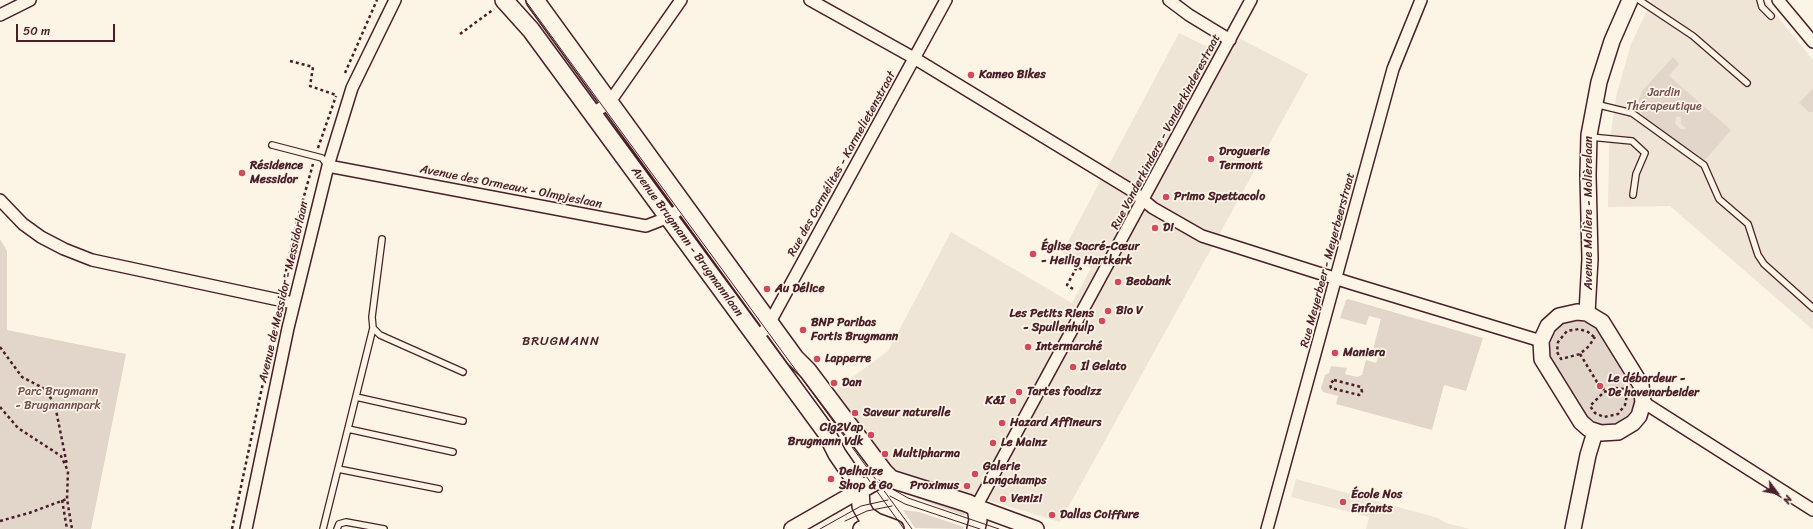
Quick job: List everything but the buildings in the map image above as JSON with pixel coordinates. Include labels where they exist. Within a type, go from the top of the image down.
[{"type":"main road","name":"Avenue Brugmann - Brugmannlaan","points":[[535,0],[795,358],[808,371],[884,472],[892,479]]},
{"type":"main road","name":"Avenue Brugmann - Brugmannlaan","points":[[499,4],[531,30],[826,432],[837,454],[860,490]]},
{"type":"main road","points":[[894,529],[868,526],[870,519],[864,512],[860,500],[860,490],[879,479],[892,479],[976,507],[978,520],[976,529]]},
{"type":"street","points":[[0,15],[30,0]]},
{"type":"street","name":"Avenue de Messidor - Messidorlaan","points":[[246,529],[293,302],[328,166],[352,88],[395,0]]},
{"type":"street","points":[[593,114],[610,103],[681,0]]},
{"type":"street","points":[[810,0],[914,58],[1131,190],[1153,208],[1202,236],[1336,279],[1541,341]]},
{"type":"street","name":"Rue des Carmélites - Karmelietenstraat","points":[[757,337],[766,329],[770,322],[946,0]]},
{"type":"street","points":[[1169,0],[1189,15],[1230,40]]},
{"type":"street","name":"Rue Vanderkindere - Vanderkinderestraat","points":[[976,507],[1252,0]]},
{"type":"street","name":"Rue Meyerbeer - Meyerbeerstraat","points":[[1267,529],[1393,69],[1421,0]]},
{"type":"street","name":"Avenue Molière - Molièrelaan","points":[[1587,313],[1590,260],[1588,175],[1589,137],[1599,82],[1612,41],[1630,0]]},
{"type":"street","points":[[1778,0],[1813,42]]},
{"type":"street","name":"Avenue des Ormeaux - Olmpjeslaan","points":[[328,166],[646,226],[668,217],[684,206]]},
{"type":"street","points":[[0,200],[23,224],[41,237],[64,249],[92,260],[293,302]]},
{"type":"street","points":[[1577,312],[1587,313],[1602,322],[1608,330],[1641,385],[1643,402],[1639,416],[1625,429],[1610,434],[1595,432],[1581,422],[1546,366],[1541,354],[1541,341],[1548,326],[1559,316],[1577,312]]},
{"type":"street","points":[[1643,402],[1813,510]]},
{"type":"street","points":[[1573,529],[1588,455],[1595,432]]},
{"type":"street","points":[[792,529],[860,490]]},
{"type":"street","points":[[976,507],[1036,529]]},
{"type":"lane","points":[[1639,0],[1693,36],[1747,83]]},
{"type":"lane","points":[[1760,0],[1762,7],[1771,16]]},
{"type":"lane","points":[[1595,104],[1632,112],[1645,124],[1704,165],[1719,199],[1748,224],[1758,255],[1764,264],[1813,308]]},
{"type":"lane","points":[[1589,137],[1632,141],[1645,153],[1636,174],[1633,195]]},
{"type":"lane","points":[[272,145],[322,158],[328,166]]},
{"type":"lane","points":[[323,529],[373,328],[372,317],[382,239]]},
{"type":"lane","points":[[373,328],[380,335],[463,372]]},
{"type":"lane","points":[[356,397],[463,421]]},
{"type":"lane","points":[[348,429],[453,452]]},
{"type":"lane","points":[[338,468],[439,489]]},
{"type":"lane","points":[[337,529],[339,524],[346,522],[384,529]]},
{"type":"path","points":[[460,34],[499,4]]},
{"type":"path","points":[[290,61],[313,67],[310,86],[336,95]]},
{"type":"path","points":[[1073,288],[1067,285],[1077,267],[1083,270]]},
{"type":"path","points":[[232,529],[278,312]]},
{"type":"path","points":[[1579,329],[1588,332],[1594,337],[1589,346],[1580,354],[1561,359],[1557,352],[1558,342],[1567,331],[1579,329]]},
{"type":"path","points":[[0,347],[22,377],[45,389],[55,405],[68,471],[67,499],[72,529]]},
{"type":"path","points":[[1580,354],[1597,382],[1600,382],[1603,386],[1604,392]]},
{"type":"path","points":[[1334,380],[1361,387],[1362,392],[1359,395],[1331,388],[1330,384],[1334,380]]},
{"type":"path","points":[[1615,388],[1624,389],[1627,395],[1625,405],[1618,414],[1604,417],[1595,413],[1590,406],[1604,392],[1615,388]]},
{"type":"path","points":[[0,407],[18,428],[61,456],[68,471]]},
{"type":"path","points":[[0,521],[29,513],[67,499]]},
{"type":"path","points":[[62,500],[67,529]]},
{"type":"shaded area","points":[[1652,0],[1764,0],[1813,60],[1813,330],[1670,206],[1608,207],[1609,146],[1616,97],[1631,44]]},
{"type":"shaded area","points":[[1179,33],[1220,53],[1233,35],[1308,74],[1060,522],[889,470],[834,391],[888,351],[951,232],[1072,303],[1091,268],[1062,253]]},
{"type":"shaded area","name":"École Nos Enfants","points":[[1296,479],[1438,518],[1446,523],[1470,529],[1366,529],[1369,517],[1291,497]]},
{"type":"green space","name":"Jardin Thérapeutique","points":[[1673,57],[1679,64],[1669,76],[1731,130],[1705,160],[1652,124],[1643,116],[1639,109],[1639,99],[1643,90]],"holes":[[[1678,116],[1681,118],[1681,124],[1686,128],[1685,129],[1680,129],[1675,123]]]},
{"type":"green space","points":[[1813,88],[1813,112],[1809,112],[1799,103]]},
{"type":"green space","name":"Parc Brugmann - Brugmannpark","points":[[0,239],[7,251],[7,330],[126,354],[91,529],[0,529]]},
{"type":"green space","points":[[1348,299],[1483,338],[1466,391],[1444,385],[1432,430],[1336,404],[1338,396],[1323,392],[1321,388],[1325,375],[1329,373],[1331,366],[1347,368],[1345,374],[1357,377],[1362,375],[1366,360],[1376,363],[1379,355],[1372,353],[1381,319],[1369,316],[1366,325],[1340,318],[1346,300]]},
{"type":"green space","points":[[1575,320],[1587,322],[1597,329],[1634,391],[1634,404],[1631,413],[1625,419],[1616,424],[1600,424],[1588,417],[1552,360],[1549,350],[1552,335],[1564,323]]},
{"type":"green space","points":[[894,486],[962,509],[965,516],[906,494]]},
{"type":"green space","points":[[903,510],[919,512],[964,527],[963,529],[915,528]]},
{"type":"tram line","points":[[525,0],[912,529]]},
{"type":"tram line","points":[[861,469],[904,529]]},
{"type":"tram line","points":[[879,480],[908,498],[999,529]]},
{"type":"tram line","points":[[890,496],[905,504],[980,529]]},
{"type":"tram line","points":[[820,529],[861,506],[888,500]]},
{"type":"tram line","points":[[845,521],[867,511],[892,506]]},
{"type":"place","name":"Kameo Bikes","points":[[971,75]]},
{"type":"place","name":"Droguerie Termont","points":[[1211,159]]},
{"type":"place","name":"Résidence Messidor","points":[[242,173]]},
{"type":"place","name":"Primo Spettacolo","points":[[1166,197]]},
{"type":"place","name":"Di","points":[[1155,228]]},
{"type":"place","name":"Église Sacré-Cœur - Heilig Hartkerk","points":[[1033,254]]},
{"type":"place","name":"Beobank","points":[[1118,282]]},
{"type":"place","name":"Au Délice","points":[[767,289]]},
{"type":"place","name":"Bio V","points":[[1108,311]]},
{"type":"place","name":"Les Petits Riens - Spullenhulp","points":[[1102,321]]},
{"type":"place","name":"BNP Paribas Fortis Brugmann","points":[[803,330]]},
{"type":"place","name":"Intermarché","points":[[1028,347]]},
{"type":"place","name":"Maniera","points":[[1335,353]]},
{"type":"place","name":"Lapperre","points":[[817,359]]},
{"type":"place","name":"Il Gelato","points":[[1073,367]]},
{"type":"place","name":"Dan","points":[[834,383]]},
{"type":"place","name":"Le débardeur - De havenarbeider","points":[[1600,386]]},
{"type":"place","name":"Tartes foodizz","points":[[1019,392]]},
{"type":"place","name":"K&I","points":[[1013,401]]},
{"type":"place","name":"Saveur naturelle","points":[[855,413]]},
{"type":"place","name":"Hazard Affineurs","points":[[1002,423]]},
{"type":"place","name":"Cig2Vap Brugmann Vdk","points":[[871,435]]},
{"type":"place","name":"Le Mainz","points":[[993,443]]},
{"type":"place","name":"Multipharma","points":[[885,454]]},
{"type":"place","name":"Galerie Longchamps","points":[[975,474]]},
{"type":"place","name":"Delhaize Shop & Go","points":[[831,479]]},
{"type":"place","name":"Proximus","points":[[967,486]]},
{"type":"place","name":"Venizi","points":[[1003,499]]},
{"type":"place","name":"École Nos Enfants","points":[[1343,502]]},
{"type":"place","name":"Dallas Coiffure","points":[[1052,515]]},
{"type":"district","name":"BRUGMANN","points":[[561,342]]}]
